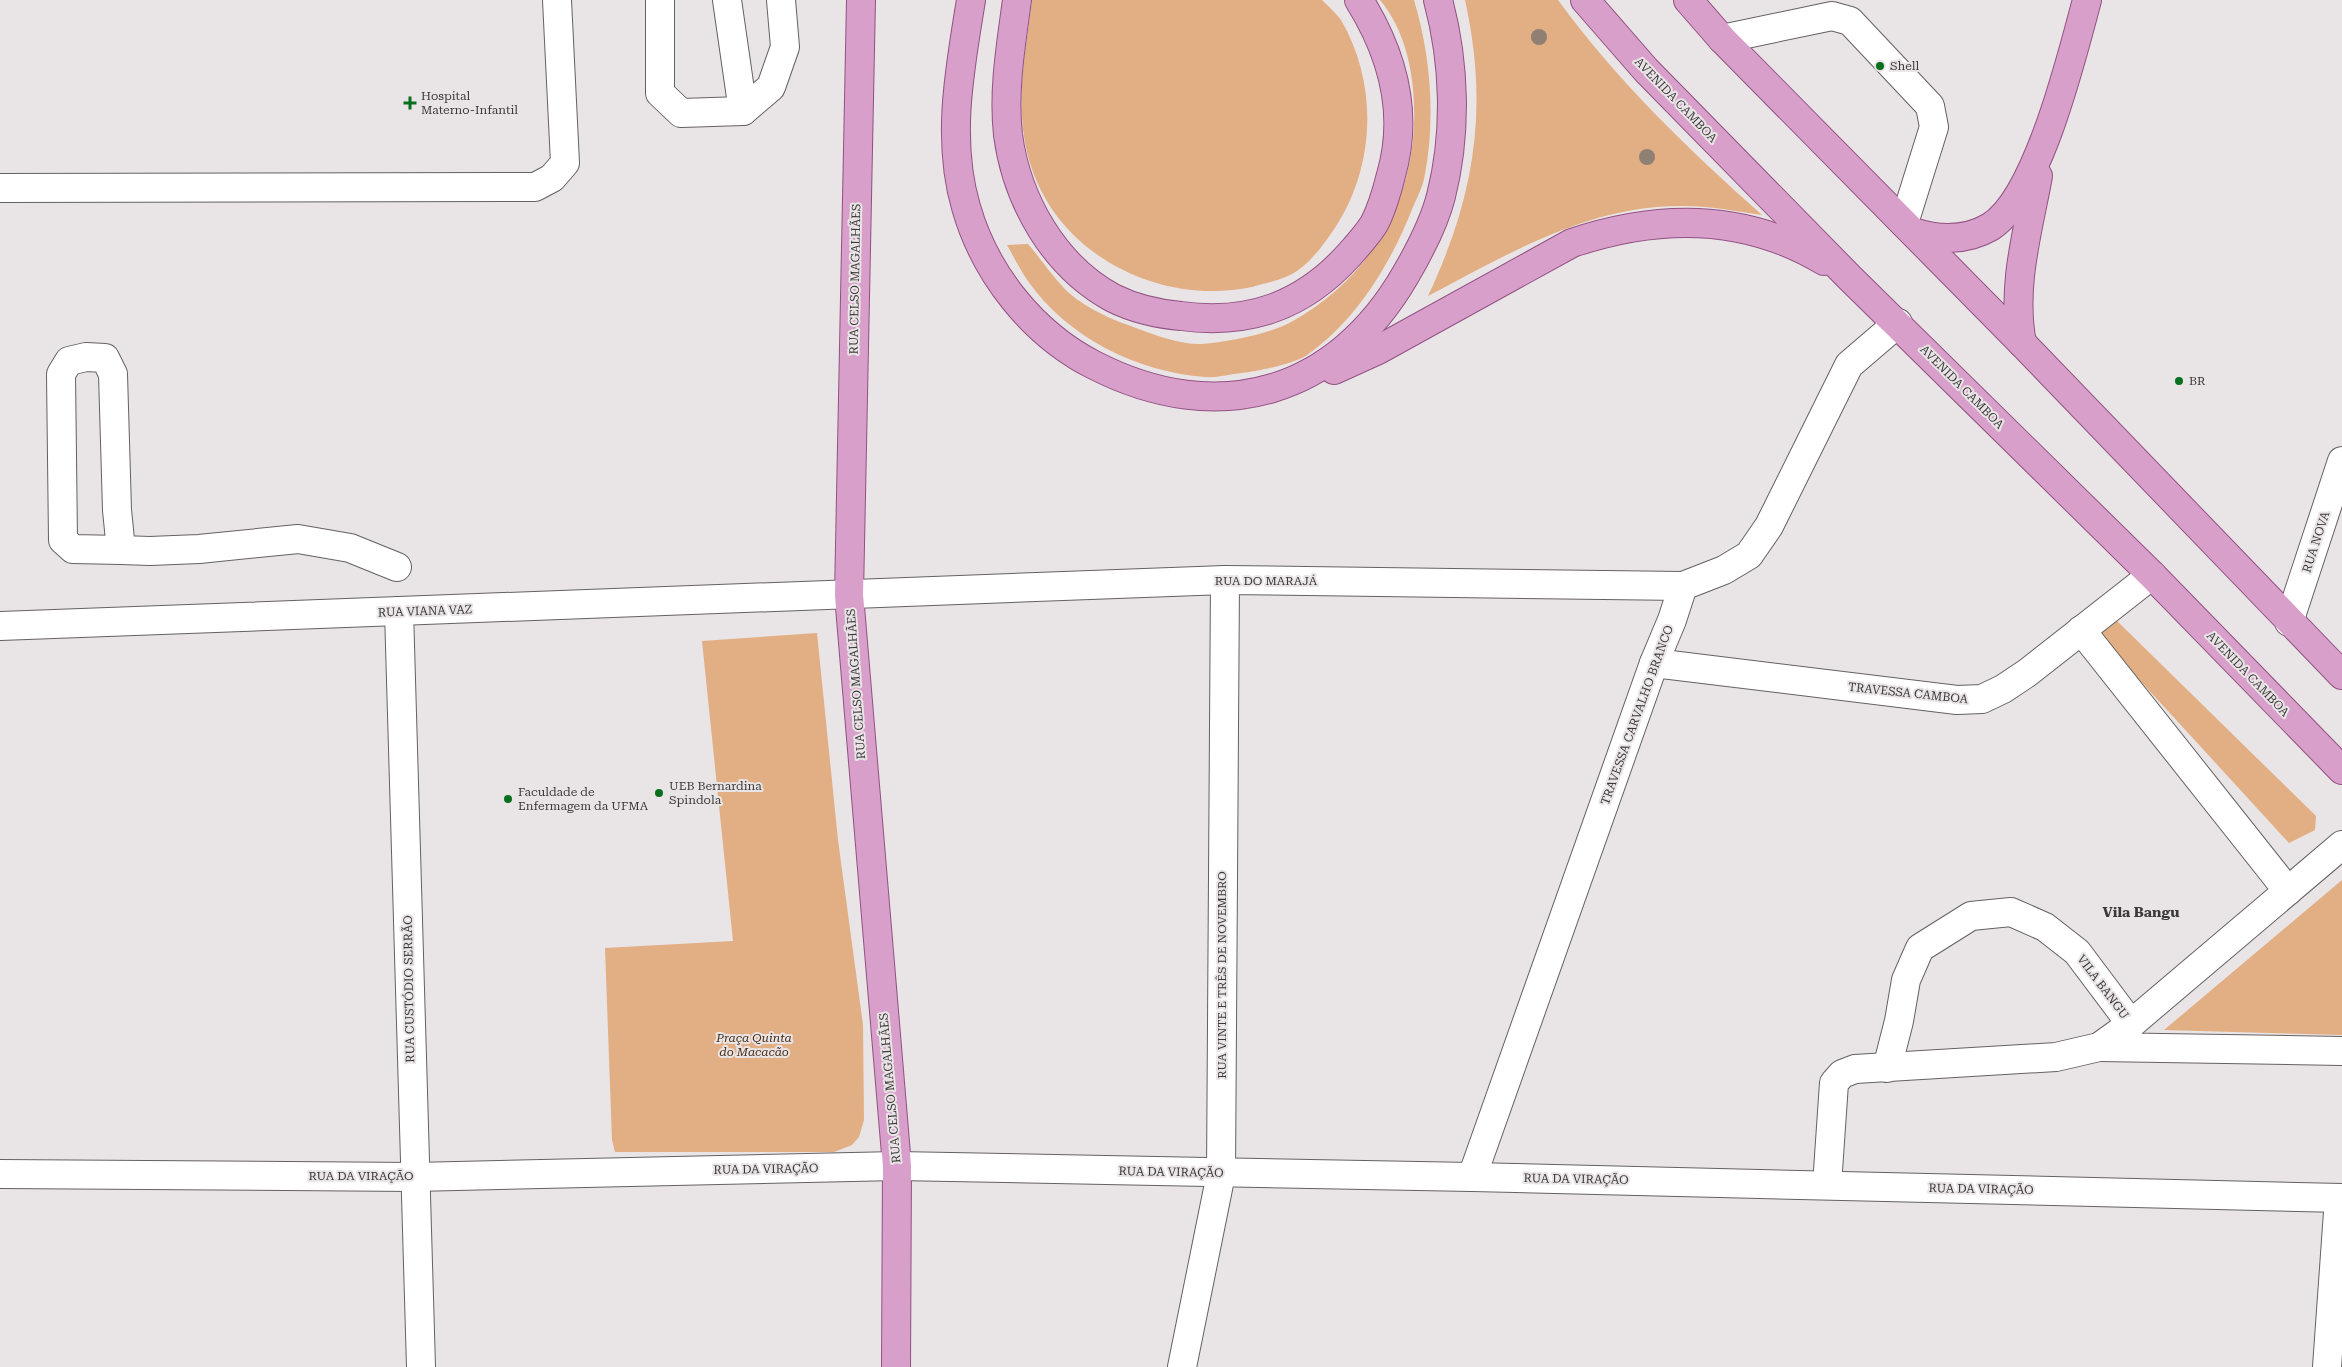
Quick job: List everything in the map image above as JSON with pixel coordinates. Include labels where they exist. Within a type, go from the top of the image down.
[{"type":"main road","name":"RUA CELSO MAGALHÃES","points":[[861,0],[849,595],[896,1166],[896,1367]]},
{"type":"main road","points":[[971,0],[959,71],[956,103],[956,136],[966,206],[976,234],[990,263],[1025,313],[1074,355],[1106,371],[1140,384],[1175,392],[1209,396],[1239,395],[1319,377],[1378,350],[1572,243],[1602,232],[1634,225],[1682,221],[1707,223],[1759,233],[1781,240],[1812,254],[1849,277]]},
{"type":"main road","points":[[1017,0],[1007,70],[1008,135],[1021,187],[1043,232],[1078,273],[1115,299],[1168,315],[1218,318],[1244,316],[1266,311],[1308,292],[1338,267],[1363,240],[1381,207],[1396,151],[1398,101],[1388,55],[1359,0]]},
{"type":"main road","points":[[1280,387],[1319,369],[1362,335],[1390,302],[1431,227],[1441,198],[1452,132],[1450,62],[1446,28],[1438,0]]},
{"type":"main road","name":"AVENIDA CAMBOA","points":[[1586,0],[1646,70],[1849,277],[1898,323],[2152,575],[2342,770]]},
{"type":"main road","points":[[1688,0],[1717,34],[2022,342],[2342,675]]},
{"type":"main road","points":[[1698,0],[1717,34]]},
{"type":"main road","points":[[1908,228],[1945,238],[1976,234],[1990,227],[2004,215],[2020,196],[2032,172],[2069,68],[2087,0]]},
{"type":"main road","points":[[2069,68],[2101,0]]},
{"type":"main road","points":[[2022,342],[2017,302],[2019,274],[2044,137]]},
{"type":"street","points":[[0,188],[535,187],[552,178],[565,162],[557,0]]},
{"type":"street","points":[[660,0],[660,93],[681,113],[743,111],[771,87],[785,47],[781,0]]},
{"type":"street","points":[[727,0],[743,111]]},
{"type":"street","points":[[1717,34],[1832,16],[1850,21],[1930,106],[1934,127],[1908,228]]},
{"type":"street","points":[[1683,586],[1724,570],[1749,555],[1769,526],[1849,365],[1898,323]]},
{"type":"street","points":[[120,550],[113,374],[105,358],[86,357],[69,361],[61,374],[63,540],[73,549],[150,551],[199,549],[298,539],[350,548],[397,567]]},
{"type":"street","name":"RUA NOVA","points":[[2289,622],[2340,475]]},
{"type":"street","name":"TRAVESSA CAMBOA","points":[[1654,663],[1957,700],[1982,699],[2003,689],[2027,673],[2152,575]]},
{"type":"street","name":"RUA DO MARAJÁ","points":[[849,595],[1225,580],[1683,586]]},
{"type":"street","name":"RUA VINTE E TRÊS DE NOVEMBRO","points":[[1182,1367],[1221,1174],[1225,580]]},
{"type":"street","name":"TRAVESSA CARVALHO BRANCO","points":[[1472,1176],[1683,586]]},
{"type":"street","name":"RUA VIANA VAZ","points":[[0,626],[849,595]]},
{"type":"street","name":"RUA CUSTÓDIO SERRÃO","points":[[399,611],[421,1367]]},
{"type":"street","points":[[2081,630],[2288,891]]},
{"type":"street","name":"VILA BANGU","points":[[1827,1186],[1834,1083],[1837,1078],[1848,1070],[2056,1057],[2099,1047],[2131,1024],[2342,845]]},
{"type":"street","name":"VILA BANGU","points":[[1888,1068],[1906,980],[1920,948],[1971,916],[2011,912],[2046,927],[2077,952],[2131,1024]]},
{"type":"street","points":[[2099,1047],[2342,1050]]},
{"type":"street","name":"RUA DA VIRAÇÃO","points":[[0,1174],[414,1177],[896,1166],[1221,1174],[1472,1176],[2340,1198]]},
{"type":"street","points":[[2327,1367],[2340,1198]]},
{"type":"green space","points":[[1032,0],[1322,0],[1341,20],[1354,46],[1362,73],[1367,101],[1367,129],[1364,157],[1356,185],[1345,211],[1315,254],[1297,271],[1281,279],[1252,287],[1218,291],[1184,289],[1150,281],[1119,268],[1090,249],[1065,226],[1045,198],[1031,166],[1026,145],[1023,125],[1022,83]]},
{"type":"green space","points":[[1380,0],[1414,0],[1428,66],[1431,112],[1428,157],[1421,189],[1383,269],[1357,308],[1325,341],[1301,358],[1266,369],[1214,377],[1179,374],[1154,368],[1106,348],[1083,335],[1044,301],[1025,277],[1007,245],[1028,244],[1069,293],[1101,314],[1151,334],[1194,344],[1237,339],[1284,326],[1321,303],[1346,281],[1367,257],[1385,230],[1398,201],[1408,171],[1413,138],[1414,105],[1412,77],[1406,49],[1395,23]]},
{"type":"green space","points":[[1465,0],[1558,0],[1604,58],[1654,113],[1762,215],[1683,206],[1648,208],[1615,214],[1582,223],[1550,235],[1488,264],[1428,296],[1457,223],[1467,187],[1473,151],[1476,115],[1476,78]]},
{"type":"green space","points":[[2116,620],[2316,816],[2315,830],[2289,843],[2101,638],[2103,627]]},
{"type":"green space","name":"Praça Quinta do Macacão","points":[[817,633],[838,840],[863,1025],[864,1120],[859,1137],[852,1145],[834,1152],[615,1152],[612,1140],[605,948],[733,941],[702,641]]},
{"type":"green space","points":[[2342,880],[2342,1035],[2164,1030]]},
{"type":"place","name":"Shell","points":[[1880,66]]},
{"type":"place","name":"Hospital Materno-Infantil","points":[[410,103]]},
{"type":"place","name":"BR","points":[[2179,381]]},
{"type":"place","name":"UEB Bernardina Spindola","points":[[659,793]]},
{"type":"place","name":"Faculdade de Enfermagem da UFMA","points":[[508,799]]},
{"type":"district","name":"Vila Bangu","points":[[2141,912]]}]
